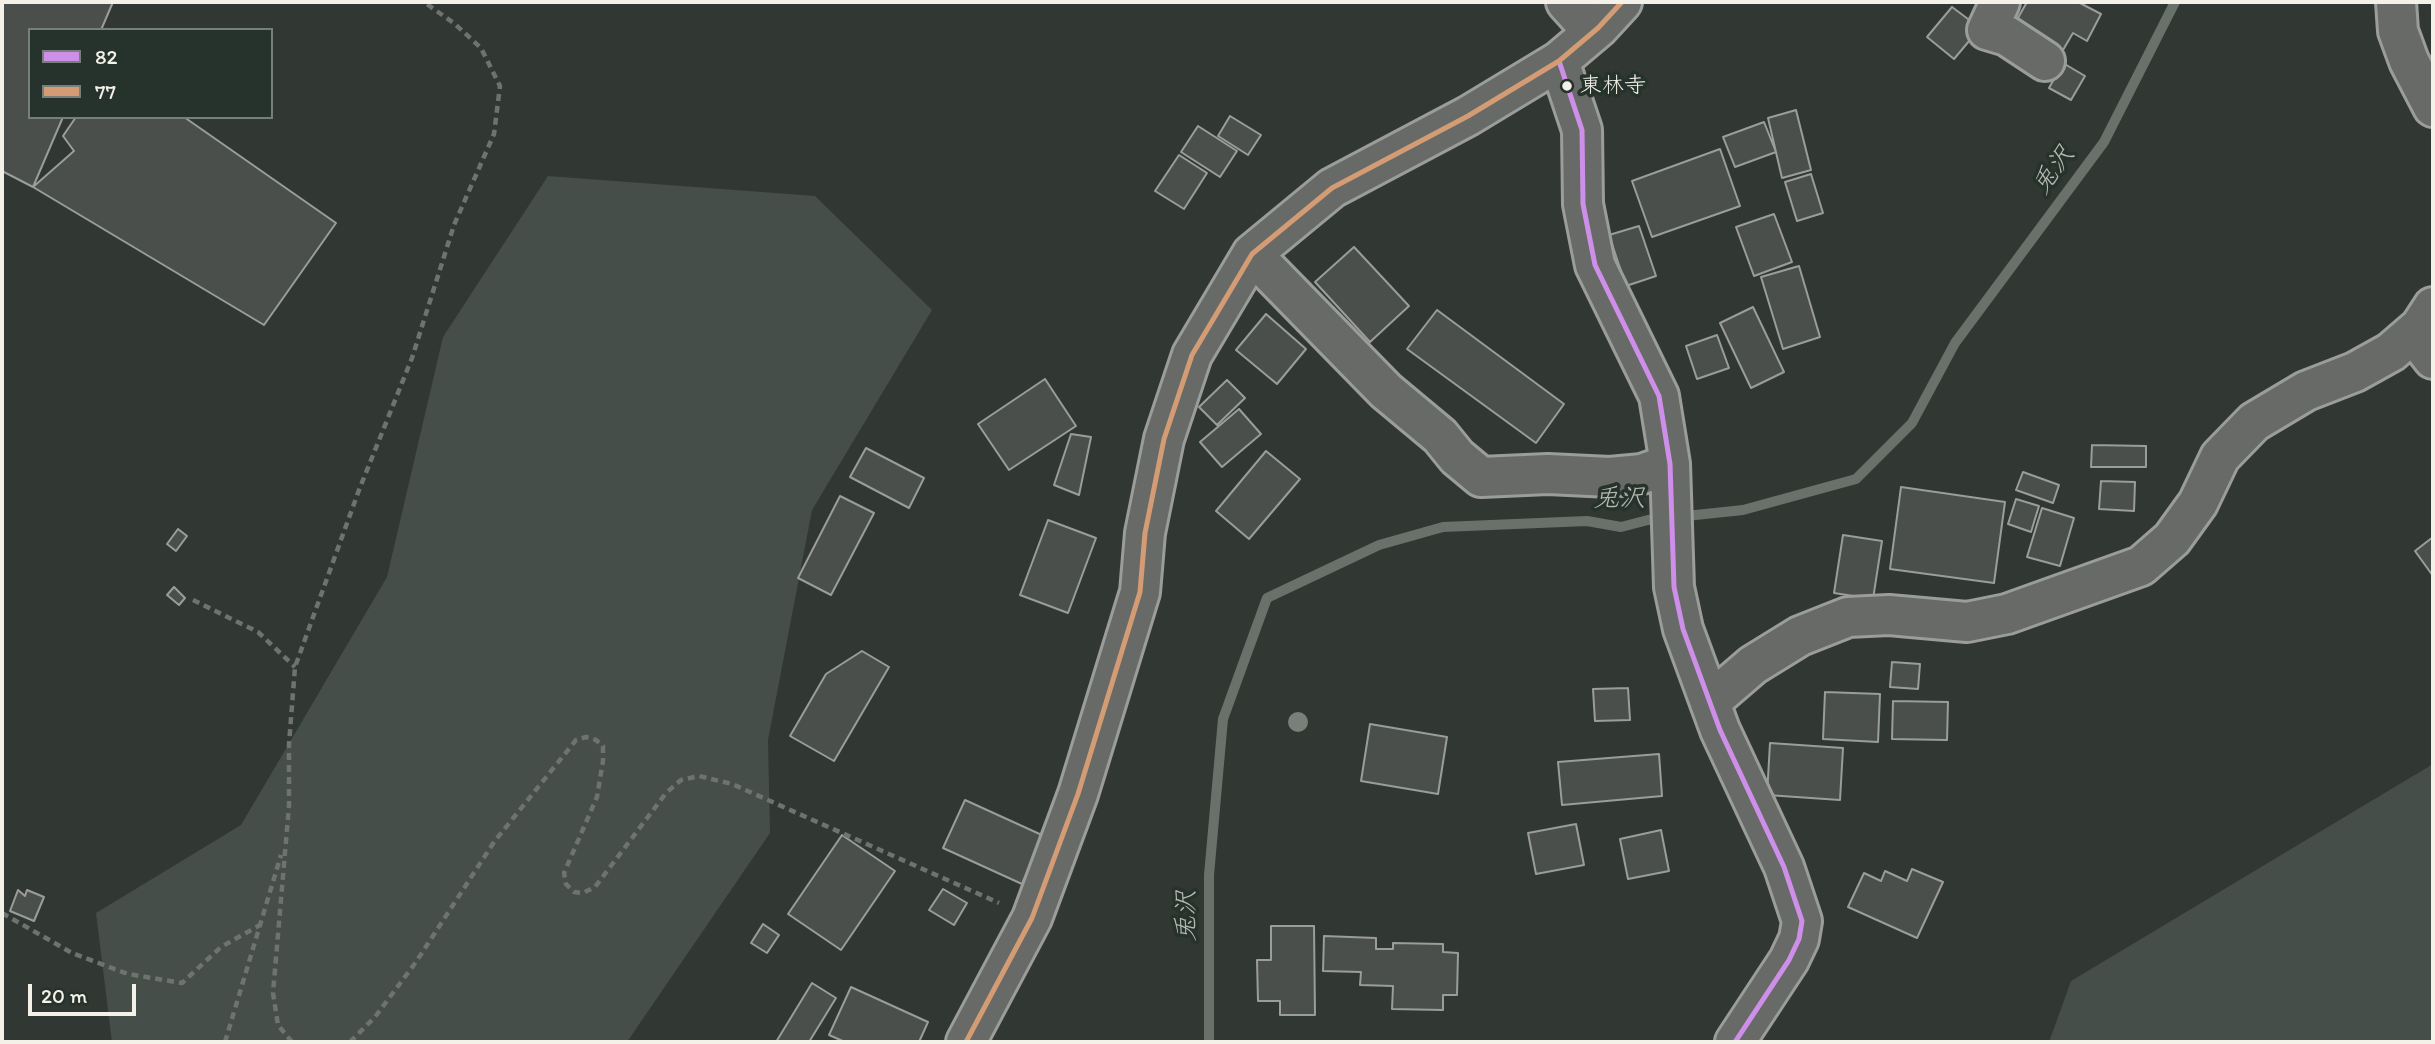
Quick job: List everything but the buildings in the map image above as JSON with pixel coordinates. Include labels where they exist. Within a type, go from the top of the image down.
[{"type":"street","points":[[1566,2],[1593,32]]},
{"type":"street","points":[[966,1042],[1032,918],[1078,794],[1140,592],[1145,533],[1164,439],[1192,355],[1252,254],[1332,188],[1468,116],[1559,61],[1622,2]]},
{"type":"street","points":[[2000,2],[1987,30],[2007,36],[2045,61]]},
{"type":"street","points":[[2396,2],[2398,31],[2409,61],[2433,107]]},
{"type":"street","points":[[1559,61],[1582,130],[1583,204],[1595,265],[1659,396],[1670,478],[1674,587],[1683,629],[1710,702],[1784,867],[1802,921],[1799,939],[1789,961],[1735,1042]]},
{"type":"street","points":[[1252,254],[1386,391],[1440,436],[1457,457],[1481,477],[1548,474],[1610,477],[1642,474],[1670,478]]},
{"type":"street","points":[[1710,702],[1753,665],[1800,636],[1848,617],[1889,615],[1967,622],[2007,614],[2141,566],[2172,539],[2198,503],[2220,457],[2254,422],[2306,391],[2355,372],[2427,333]]},
{"type":"path","points":[[292,1042],[278,1025],[273,993],[289,806],[289,744],[295,667],[359,490],[412,358],[454,225],[494,134],[500,86],[481,48],[424,2]]},
{"type":"path","points":[[193,600],[258,632],[295,667]]},
{"type":"path","points":[[350,1042],[375,1017],[416,962],[494,842],[576,740],[586,737],[603,746],[603,761],[597,797],[564,873],[566,884],[573,892],[583,893],[595,887],[666,793],[681,780],[699,776],[732,783],[1032,918]]},
{"type":"path","points":[[225,1042],[284,847]]},
{"type":"path","points":[[2,913],[72,953],[128,974],[181,983],[220,947],[260,925]]},
{"type":"shaded area","points":[[548,176],[815,196],[932,310],[812,510],[768,740],[770,833],[627,1042],[112,1042],[96,913],[241,825],[387,577],[443,337]]},
{"type":"shaded area","points":[[2433,764],[2433,1042],[2049,1042],[2071,981]]},
{"type":"waterway","name":"兎沢","points":[[1209,1042],[1209,875],[1223,719],[1267,598],[1379,545],[1443,527],[1587,521],[1621,527],[1648,520],[1743,510],[1856,479],[1912,423],[1955,343],[2104,142],[2175,2]]},
{"type":"transit line","name":"77","points":[[966,1042],[1032,918],[1078,794],[1140,592],[1145,533],[1164,439],[1192,355],[1252,254],[1332,188],[1468,116],[1559,61],[1598,28],[1622,2]]},
{"type":"transit line","name":"82","points":[[1559,61],[1582,130],[1583,204],[1595,265],[1659,396],[1670,464],[1674,587],[1683,629],[1720,730],[1784,867],[1802,921],[1799,939],[1789,960],[1735,1042]]},
{"type":"place","name":"東林寺","points":[[1567,86]]}]
